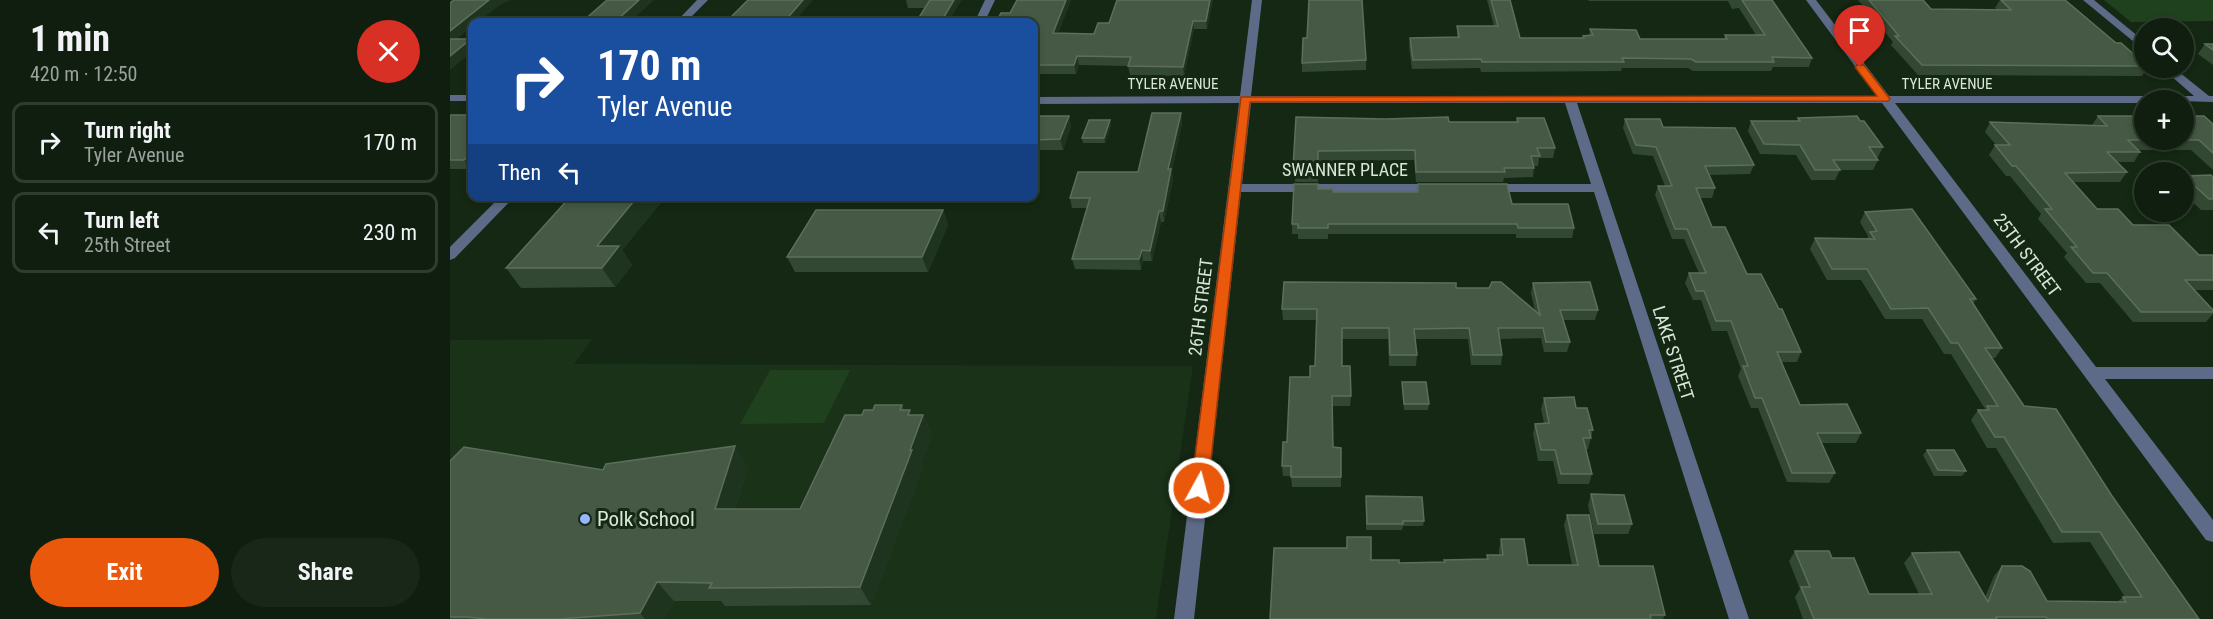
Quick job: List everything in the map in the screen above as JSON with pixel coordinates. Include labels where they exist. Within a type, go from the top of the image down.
[{"type":"street","points":[[685,18],[703,0]]},
{"type":"street","points":[[981,18],[990,0]]},
{"type":"street","name":"26TH STREET","points":[[1184,619],[1257,0]]},
{"type":"street","name":"25TH STREET","points":[[1810,0],[2213,534]]},
{"type":"street","points":[[2088,0],[2134,39]]},
{"type":"street","points":[[2181,78],[2210,101]]},
{"type":"street","points":[[450,98],[468,98]]},
{"type":"street","name":"LAKE STREET","points":[[1570,99],[1739,619]]},
{"type":"street","name":"TYLER AVENUE","points":[[1038,100],[2210,101]]},
{"type":"street","name":"SWANNER PLACE","points":[[1235,188],[1446,188]]},
{"type":"street","points":[[1470,188],[1599,188]]},
{"type":"street","points":[[450,255],[504,201]]},
{"type":"street","points":[[2091,373],[2213,373]]},
{"type":"shaded area","points":[[2104,0],[2213,0],[2213,21],[2194,21],[2194,18],[2134,18],[2134,22],[2131,22]]},
{"type":"shaded area","points":[[592,339],[574,364],[1193,366],[1156,619],[450,619],[450,340]]},
{"type":"shaded area","points":[[770,370],[850,370],[824,423],[740,424]]},
{"type":"building","points":[[454,0],[489,0],[450,31],[450,3]]},
{"type":"building","points":[[607,0],[639,0],[619,18],[587,18]]},
{"type":"building","points":[[748,0],[803,0],[787,18],[730,18]]},
{"type":"building","points":[[930,0],[954,0],[943,18],[919,18]]},
{"type":"building","points":[[1017,0],[1066,0],[1053,33],[1094,34],[1098,23],[1109,23],[1117,0],[1210,0],[1206,21],[1193,21],[1183,67],[1128,66],[1131,57],[1077,56],[1074,65],[1038,65],[1038,18],[998,18],[1001,13],[1010,13]]},
{"type":"building","points":[[1309,0],[1362,0],[1366,60],[1302,63],[1303,38],[1307,38]]},
{"type":"building","points":[[1491,0],[1510,0],[1520,38],[1584,38],[1583,36],[1593,35],[1590,29],[1636,30],[1640,39],[1727,39],[1725,35],[1765,35],[1742,0],[1772,0],[1812,58],[1772,57],[1774,62],[1696,62],[1691,59],[1622,58],[1624,62],[1413,60],[1410,38],[1459,37],[1457,26],[1498,26]]},
{"type":"building","points":[[1869,0],[1923,0],[1931,9],[2011,10],[2001,0],[2065,0],[2116,43],[2121,43],[2134,54],[2134,66],[1922,65],[1895,36],[1899,36]]},
{"type":"building","points":[[450,39],[468,39],[468,41],[450,56]]},
{"type":"building","points":[[2205,44],[2213,44],[2213,50]]},
{"type":"building","points":[[1152,113],[1181,113],[1168,169],[1171,169],[1163,211],[1159,211],[1150,251],[1142,250],[1139,259],[1072,259],[1090,198],[1070,198],[1078,172],[1138,172]]},
{"type":"building","points":[[450,115],[468,115],[468,156],[464,160],[450,160]]},
{"type":"building","points":[[1038,116],[1069,116],[1060,139],[1038,140]]},
{"type":"building","points":[[1857,116],[1860,121],[1864,121],[1883,147],[1869,147],[1878,160],[1833,160],[1840,170],[1815,170],[1800,145],[1764,144],[1751,121],[1800,121],[1798,118]]},
{"type":"building","points":[[2098,116],[2134,116],[2134,140],[2128,140],[2134,146],[2134,150],[2140,152],[2107,152],[2127,172],[2065,173],[2097,209],[2118,209],[2133,225],[2169,225],[2199,255],[2213,255],[2213,280],[2185,280],[2213,312],[2141,312],[2107,273],[2093,273],[2071,247],[2077,247],[2045,209],[2052,209],[1995,145],[2010,145],[1990,122],[2107,126]]},
{"type":"building","points":[[2194,116],[2204,116],[2213,124],[2213,153],[2199,140],[2194,140]]},
{"type":"building","points":[[1296,117],[1385,119],[1448,117],[1449,122],[1518,122],[1517,118],[1544,118],[1555,148],[1537,148],[1540,156],[1531,156],[1534,168],[1504,168],[1505,172],[1416,172],[1415,150],[1318,151],[1318,172],[1295,172],[1293,168]]},
{"type":"building","points":[[1625,119],[1660,119],[1663,127],[1735,128],[1754,165],[1705,166],[1715,188],[1696,188],[1712,227],[1725,227],[1747,274],[1761,274],[1779,309],[1782,309],[1801,352],[1777,352],[1800,405],[1847,404],[1861,433],[1817,433],[1835,473],[1792,473],[1762,398],[1755,398],[1743,366],[1748,366],[1731,321],[1716,321],[1704,291],[1696,291],[1689,273],[1706,273],[1687,229],[1675,229],[1658,186],[1672,186],[1656,147],[1636,145]]},
{"type":"building","points":[[1089,120],[1110,120],[1104,138],[1082,138]]},
{"type":"building","points":[[2211,175],[2213,177],[2213,199],[2209,199],[2194,185],[2194,176]]},
{"type":"building","points":[[1294,184],[1318,184],[1318,189],[1333,189],[1333,192],[1418,192],[1418,184],[1507,184],[1512,204],[1568,204],[1574,228],[1518,228],[1517,224],[1328,224],[1328,228],[1298,228],[1298,224],[1292,224]]},
{"type":"building","points":[[566,201],[634,201],[597,246],[619,246],[602,268],[506,268]]},
{"type":"building","points":[[1912,209],[1976,299],[1970,299],[2002,348],[1985,348],[2024,406],[2056,409],[2112,496],[2199,619],[1996,617],[1997,619],[1814,619],[1801,587],[1810,587],[1795,551],[1829,551],[1832,558],[1854,558],[1869,594],[1932,594],[1912,553],[1959,552],[1988,602],[2002,566],[2022,566],[2030,571],[2047,601],[2126,602],[2123,597],[2142,597],[2100,532],[2062,532],[2004,437],[1995,437],[1978,410],[1989,410],[1987,406],[1998,406],[1958,343],[1951,343],[1928,308],[1891,309],[1867,269],[1832,269],[1815,238],[1875,239],[1870,232],[1877,231],[1865,212]]},
{"type":"building","points":[[816,210],[943,210],[922,257],[787,257]]},
{"type":"building","points":[[1284,282],[1456,283],[1456,288],[1489,288],[1492,282],[1501,282],[1540,315],[1533,283],[1590,282],[1598,310],[1560,310],[1570,342],[1546,342],[1543,328],[1498,328],[1502,355],[1473,355],[1469,328],[1414,329],[1417,355],[1390,355],[1389,328],[1342,328],[1342,366],[1350,366],[1351,396],[1332,396],[1333,447],[1341,448],[1341,477],[1291,477],[1291,466],[1282,466],[1283,442],[1287,442],[1290,377],[1310,377],[1310,366],[1315,366],[1317,309],[1282,309]]},
{"type":"building","points":[[1402,382],[1426,382],[1429,404],[1404,404]]},
{"type":"building","points":[[1574,397],[1576,408],[1587,408],[1593,430],[1589,430],[1591,438],[1583,438],[1592,474],[1561,474],[1555,450],[1541,450],[1535,424],[1549,423],[1544,398]]},
{"type":"building","name":"Polk School","points":[[875,405],[902,405],[900,410],[910,410],[908,415],[923,415],[860,587],[709,588],[712,583],[657,582],[640,613],[559,619],[450,617],[450,461],[464,447],[603,470],[606,464],[735,446],[715,509],[800,509],[845,415],[862,415],[864,410],[873,410]]},
{"type":"building","points":[[1927,450],[1954,450],[1966,471],[1938,470]]},
{"type":"building","points":[[1591,494],[1624,495],[1632,524],[1598,524]]},
{"type":"building","points":[[1366,496],[1422,497],[1424,521],[1403,521],[1403,524],[1367,524]]},
{"type":"building","points":[[1567,515],[1589,515],[1599,566],[1653,566],[1665,615],[1650,615],[1651,619],[1270,619],[1274,548],[1347,548],[1347,537],[1371,537],[1371,560],[1399,560],[1399,563],[1445,562],[1444,560],[1488,559],[1487,555],[1503,555],[1501,539],[1524,539],[1528,565],[1578,565]]},
{"type":"place","name":"Polk School","points":[[585,519]]},
{"type":"route","points":[[1199,488],[1245,99],[1885,99],[1860,67]]}]
